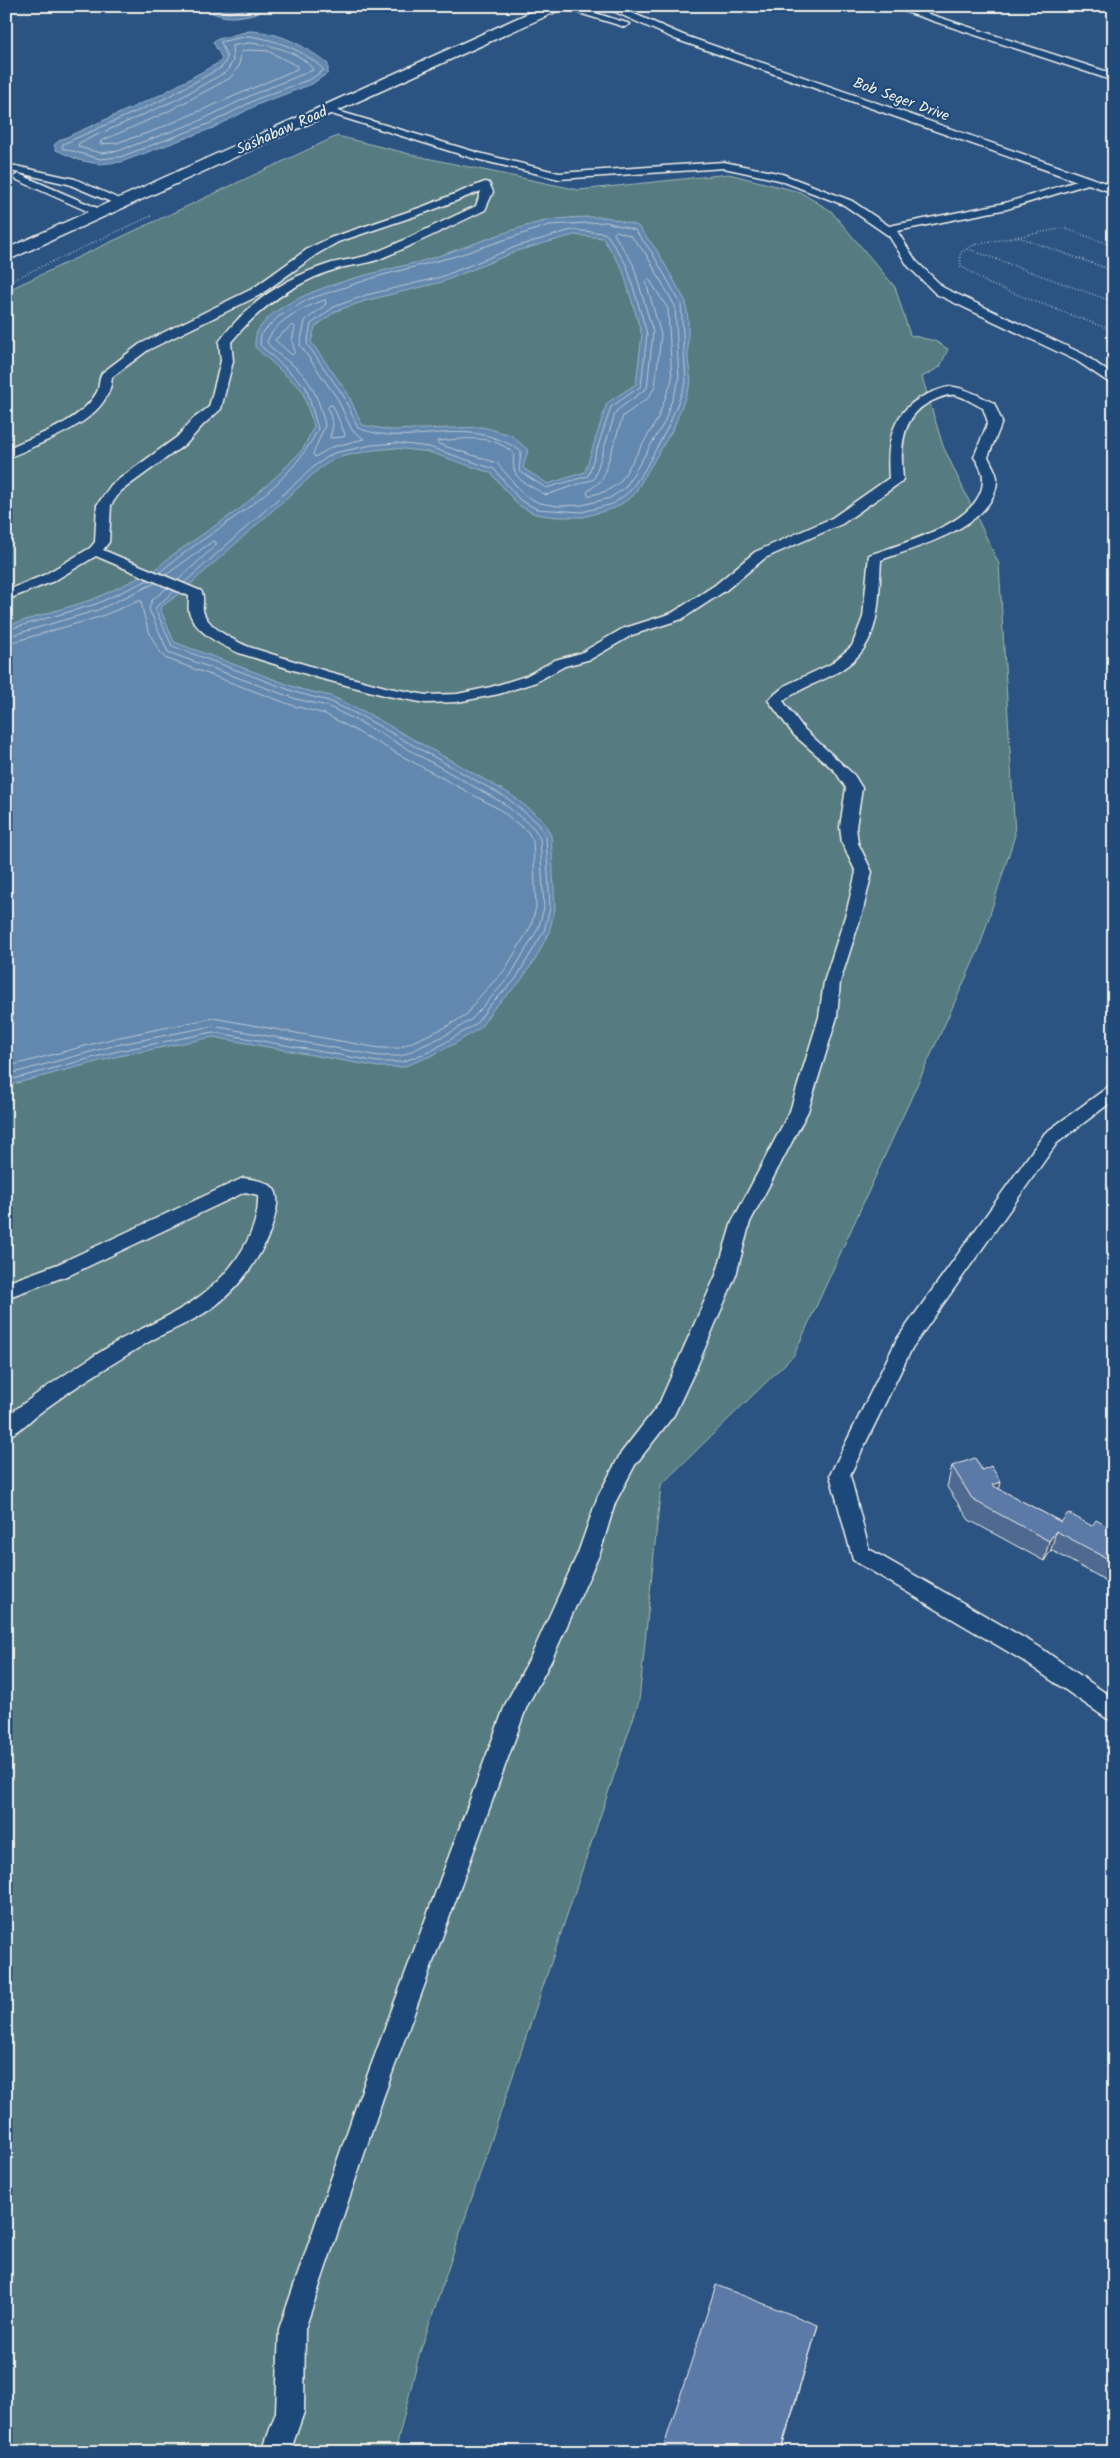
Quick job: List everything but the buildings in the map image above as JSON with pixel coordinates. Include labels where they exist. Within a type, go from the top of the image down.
[{"type":"main road","name":"Sashabaw Road","points":[[6,256],[559,6]]},
{"type":"lane","name":"Bob Seger Drive","points":[[559,6],[679,37]]},
{"type":"lane","name":"Bob Seger Drive","points":[[607,6],[679,37],[1114,190]]},
{"type":"lane","points":[[893,6],[1114,78]]},
{"type":"lane","points":[[327,111],[476,156],[559,176],[724,165],[782,177],[848,203],[893,234],[912,263],[940,291],[1081,358],[1114,382]]},
{"type":"lane","points":[[6,167],[66,180],[122,203]]},
{"type":"lane","points":[[6,171],[100,213]]},
{"type":"lane","points":[[887,230],[1007,206],[1087,181]]},
{"type":"lane","points":[[6,454],[65,426],[87,411],[104,390],[106,376],[125,359],[144,347],[256,292],[313,251],[334,240],[426,209],[485,185],[487,192],[482,208],[371,258],[335,266],[289,284],[268,298],[241,322],[225,342],[227,360],[215,409],[198,422],[182,440],[116,488],[104,505],[102,542],[95,551],[49,578],[6,596]]},
{"type":"lane","points":[[95,551],[196,594],[196,612],[222,640],[268,659],[324,676],[426,699],[457,698],[494,691],[531,678],[560,663],[586,656],[627,632],[677,616],[706,598],[760,555],[837,521],[871,499],[896,479],[894,462],[899,426],[908,411],[925,399],[951,391],[965,394],[989,406],[995,422],[981,456],[990,476],[989,489],[980,507],[936,535],[874,558],[870,617],[859,648],[836,667],[791,688],[775,700],[799,732],[840,768],[854,788],[848,827],[850,843],[864,872],[855,910],[832,982],[828,1017],[799,1111],[781,1149],[741,1222],[726,1275],[688,1364],[667,1409],[628,1459],[614,1485],[606,1502],[589,1553],[540,1661],[516,1703],[371,2098],[292,2329],[290,2412],[276,2452]]},
{"type":"lane","points":[[1114,1092],[1051,1138],[904,1344],[840,1475],[860,1554],[1030,1653],[1114,1711]]},
{"type":"lane","points":[[6,1291],[74,1265],[243,1186],[260,1187],[267,1192],[270,1204],[256,1240],[234,1277],[222,1288],[204,1304],[147,1334],[72,1381],[6,1429]]},
{"type":"path","points":[[1114,246],[1064,228],[973,245],[960,253],[961,266],[988,284],[1114,331]]},
{"type":"path","points":[[1017,236],[1114,271]]},
{"type":"path","points":[[967,248],[1114,302]]},
{"type":"green space","points":[[337,136],[426,158],[579,190],[729,174],[800,192],[831,211],[895,287],[910,335],[935,341],[948,349],[940,367],[922,377],[943,446],[999,564],[1015,835],[979,949],[794,1355],[661,1485],[639,1701],[419,2355],[395,2452],[6,2452],[6,291]]},
{"type":"water","points":[[200,6],[272,6],[269,10],[250,15],[226,17]]},
{"type":"water","points":[[249,31],[281,37],[301,46],[328,64],[328,73],[312,84],[259,104],[213,128],[121,162],[98,164],[79,160],[56,150],[54,145],[60,140],[160,95],[220,62],[222,58],[213,42]]},
{"type":"water","points":[[576,217],[606,217],[638,226],[656,249],[686,302],[688,321],[688,359],[691,382],[674,427],[633,496],[615,508],[583,517],[558,517],[535,514],[517,504],[491,473],[429,452],[395,448],[373,450],[336,458],[320,468],[185,589],[160,608],[174,642],[300,689],[331,696],[365,712],[510,794],[543,820],[551,836],[555,909],[549,932],[535,960],[519,983],[494,1008],[480,1028],[433,1055],[403,1067],[378,1067],[213,1037],[119,1056],[6,1086],[6,626],[94,599],[155,570],[171,556],[241,508],[280,473],[303,449],[314,426],[302,390],[255,347],[257,332],[269,317],[288,304],[310,293],[336,284],[429,259],[530,225]],"holes":[[[574,235],[603,238],[622,268],[642,335],[636,384],[607,403],[585,472],[548,484],[523,468],[528,450],[511,435],[483,427],[390,430],[362,425],[347,392],[311,342],[315,327],[336,311],[368,300],[442,282],[520,250]]]}]
